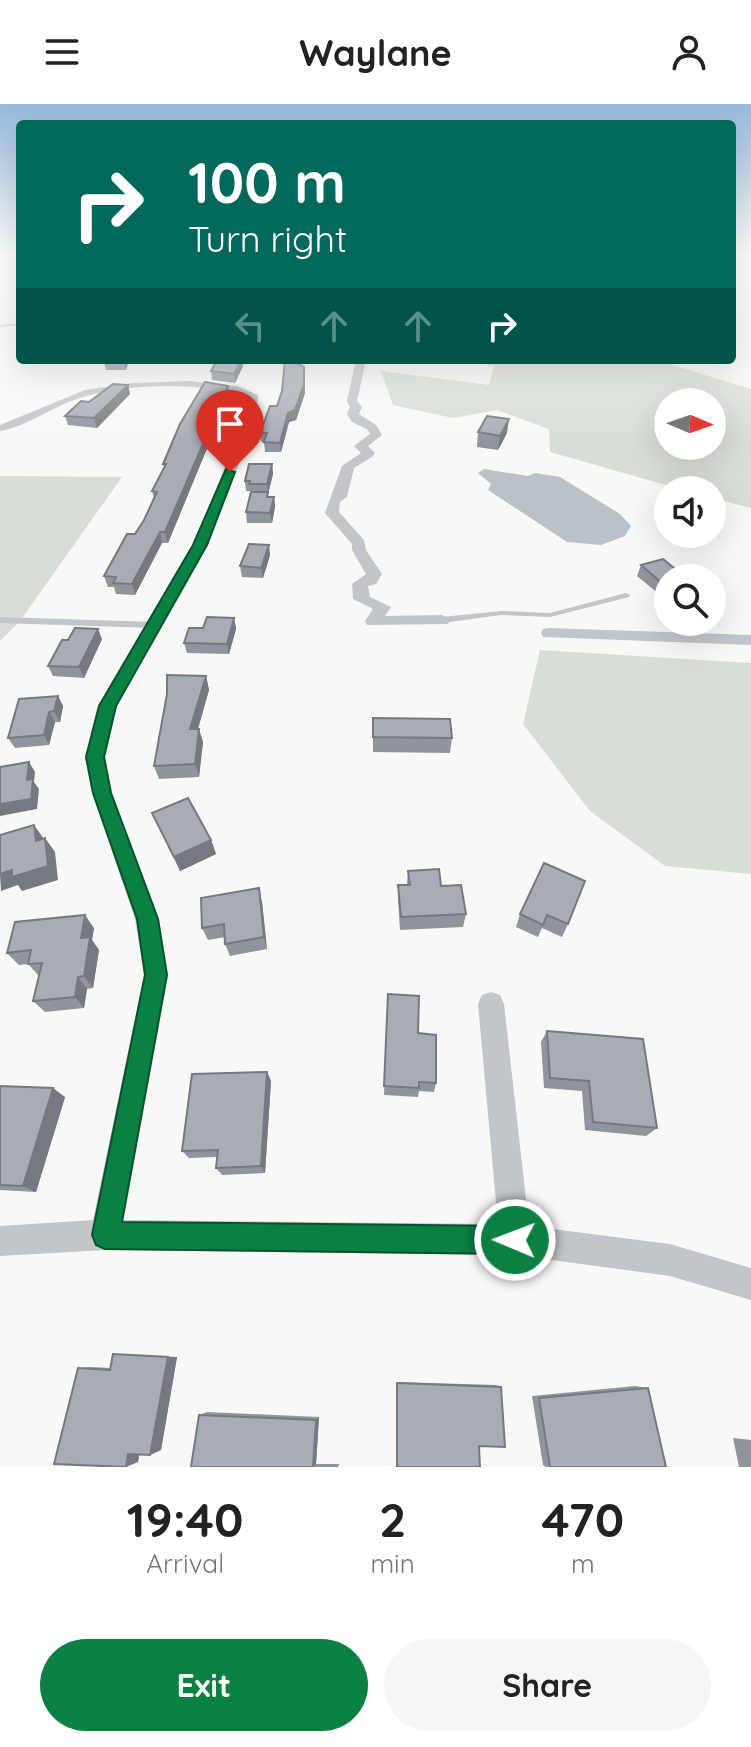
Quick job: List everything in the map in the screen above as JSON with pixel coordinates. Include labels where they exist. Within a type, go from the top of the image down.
[{"type":"street","points":[[360,364],[352,401],[356,407],[353,414],[356,420],[372,427],[376,435],[360,446],[369,453],[348,466],[345,486],[340,497],[334,500],[332,513],[359,543],[363,559],[371,565],[374,574],[371,581],[360,584],[361,599],[383,607],[373,621],[442,620]]},
{"type":"street","points":[[0,428],[37,417],[67,398],[115,386],[209,385],[242,389],[253,395],[249,423],[200,545],[108,706],[95,757],[102,793],[147,919],[156,975],[105,1235]]},
{"type":"street","points":[[549,633],[751,640]]},
{"type":"street","points":[[491,1004],[515,1240]]},
{"type":"street","points":[[0,1241],[105,1235],[515,1240],[670,1260],[751,1284]]},
{"type":"lane","points":[[442,620],[501,613],[550,615],[626,595]]},
{"type":"lane","points":[[0,620],[155,625]]},
{"type":"shaded area","points":[[484,364],[669,364],[751,389],[751,508],[726,502],[726,476],[654,476],[654,482],[550,452],[549,429],[497,410],[453,418],[393,405],[381,371],[489,385],[494,366]]},
{"type":"shaded area","points":[[484,469],[560,477],[620,514],[631,526],[625,536],[601,545],[567,542],[488,490],[491,484],[478,473]]},
{"type":"shaded area","points":[[0,476],[122,477],[20,621],[0,641]]},
{"type":"shaded area","points":[[540,650],[751,663],[751,874],[665,866],[590,811],[523,724]]},
{"type":"building","points":[[215,364],[239,364],[234,374],[211,371]]},
{"type":"building","points":[[285,364],[304,367],[304,384],[295,410],[288,413],[280,443],[264,442],[267,433],[260,433],[270,406],[277,406]]},
{"type":"building","points":[[205,382],[228,386],[165,532],[160,532],[132,584],[113,583],[116,577],[104,576],[127,534],[135,534],[144,520],[157,492],[152,491],[166,464],[163,464],[180,424]]},
{"type":"building","points":[[113,384],[128,385],[94,418],[65,416],[81,401],[89,402]]},
{"type":"building","points":[[487,416],[509,419],[500,436],[478,432]]},
{"type":"building","points":[[249,464],[272,464],[267,484],[249,484],[250,481],[245,481]]},
{"type":"building","points":[[251,492],[268,492],[267,497],[274,497],[270,513],[246,512]]},
{"type":"building","points":[[249,544],[269,545],[261,568],[240,566]]},
{"type":"building","points":[[663,559],[669,564],[654,564],[654,576],[641,565]]},
{"type":"building","points":[[207,617],[234,618],[227,644],[184,643],[189,628],[203,628]]},
{"type":"building","points":[[75,628],[98,629],[79,667],[48,666],[62,640],[68,640]]},
{"type":"building","points":[[167,675],[206,676],[190,729],[199,729],[195,764],[154,766],[167,694]]},
{"type":"building","points":[[58,696],[54,711],[49,712],[44,735],[8,738],[19,699]]},
{"type":"building","points":[[373,718],[450,719],[452,738],[373,737]]},
{"type":"building","points":[[29,762],[27,780],[33,779],[31,799],[0,804],[0,767]]},
{"type":"building","points":[[188,798],[211,840],[174,857],[152,813]]},
{"type":"building","points":[[34,825],[36,841],[45,838],[48,866],[12,877],[12,870],[0,874],[0,835]]},
{"type":"building","points":[[544,863],[585,881],[568,924],[547,915],[543,925],[520,914]]},
{"type":"building","points":[[439,869],[441,886],[461,885],[466,914],[401,917],[398,885],[410,885],[408,871]]},
{"type":"building","points":[[259,888],[264,937],[225,944],[224,924],[202,928],[201,898]]},
{"type":"building","points":[[85,915],[81,938],[90,937],[84,976],[78,977],[75,997],[33,1001],[42,963],[28,964],[31,950],[7,953],[15,922]]},
{"type":"building","points":[[388,994],[419,996],[418,1033],[436,1035],[436,1083],[419,1082],[419,1088],[384,1086]]},
{"type":"building","points":[[547,1031],[643,1039],[657,1128],[593,1122],[589,1081],[550,1078]]},
{"type":"building","points":[[267,1072],[261,1166],[216,1168],[218,1150],[182,1151],[192,1074]]},
{"type":"building","points":[[0,1086],[53,1088],[23,1186],[0,1185]]},
{"type":"building","points":[[113,1354],[168,1357],[150,1455],[128,1454],[126,1467],[54,1464],[78,1368],[110,1370]]},
{"type":"building","points":[[397,1383],[501,1387],[505,1447],[479,1446],[480,1467],[397,1467]]},
{"type":"building","points":[[648,1388],[666,1467],[550,1467],[539,1398]]},
{"type":"building","points":[[199,1415],[316,1420],[313,1467],[191,1467]]},
{"type":"route","points":[[230,472],[200,545],[108,706],[95,757],[102,793],[147,919],[156,975],[105,1235],[515,1240]]}]
